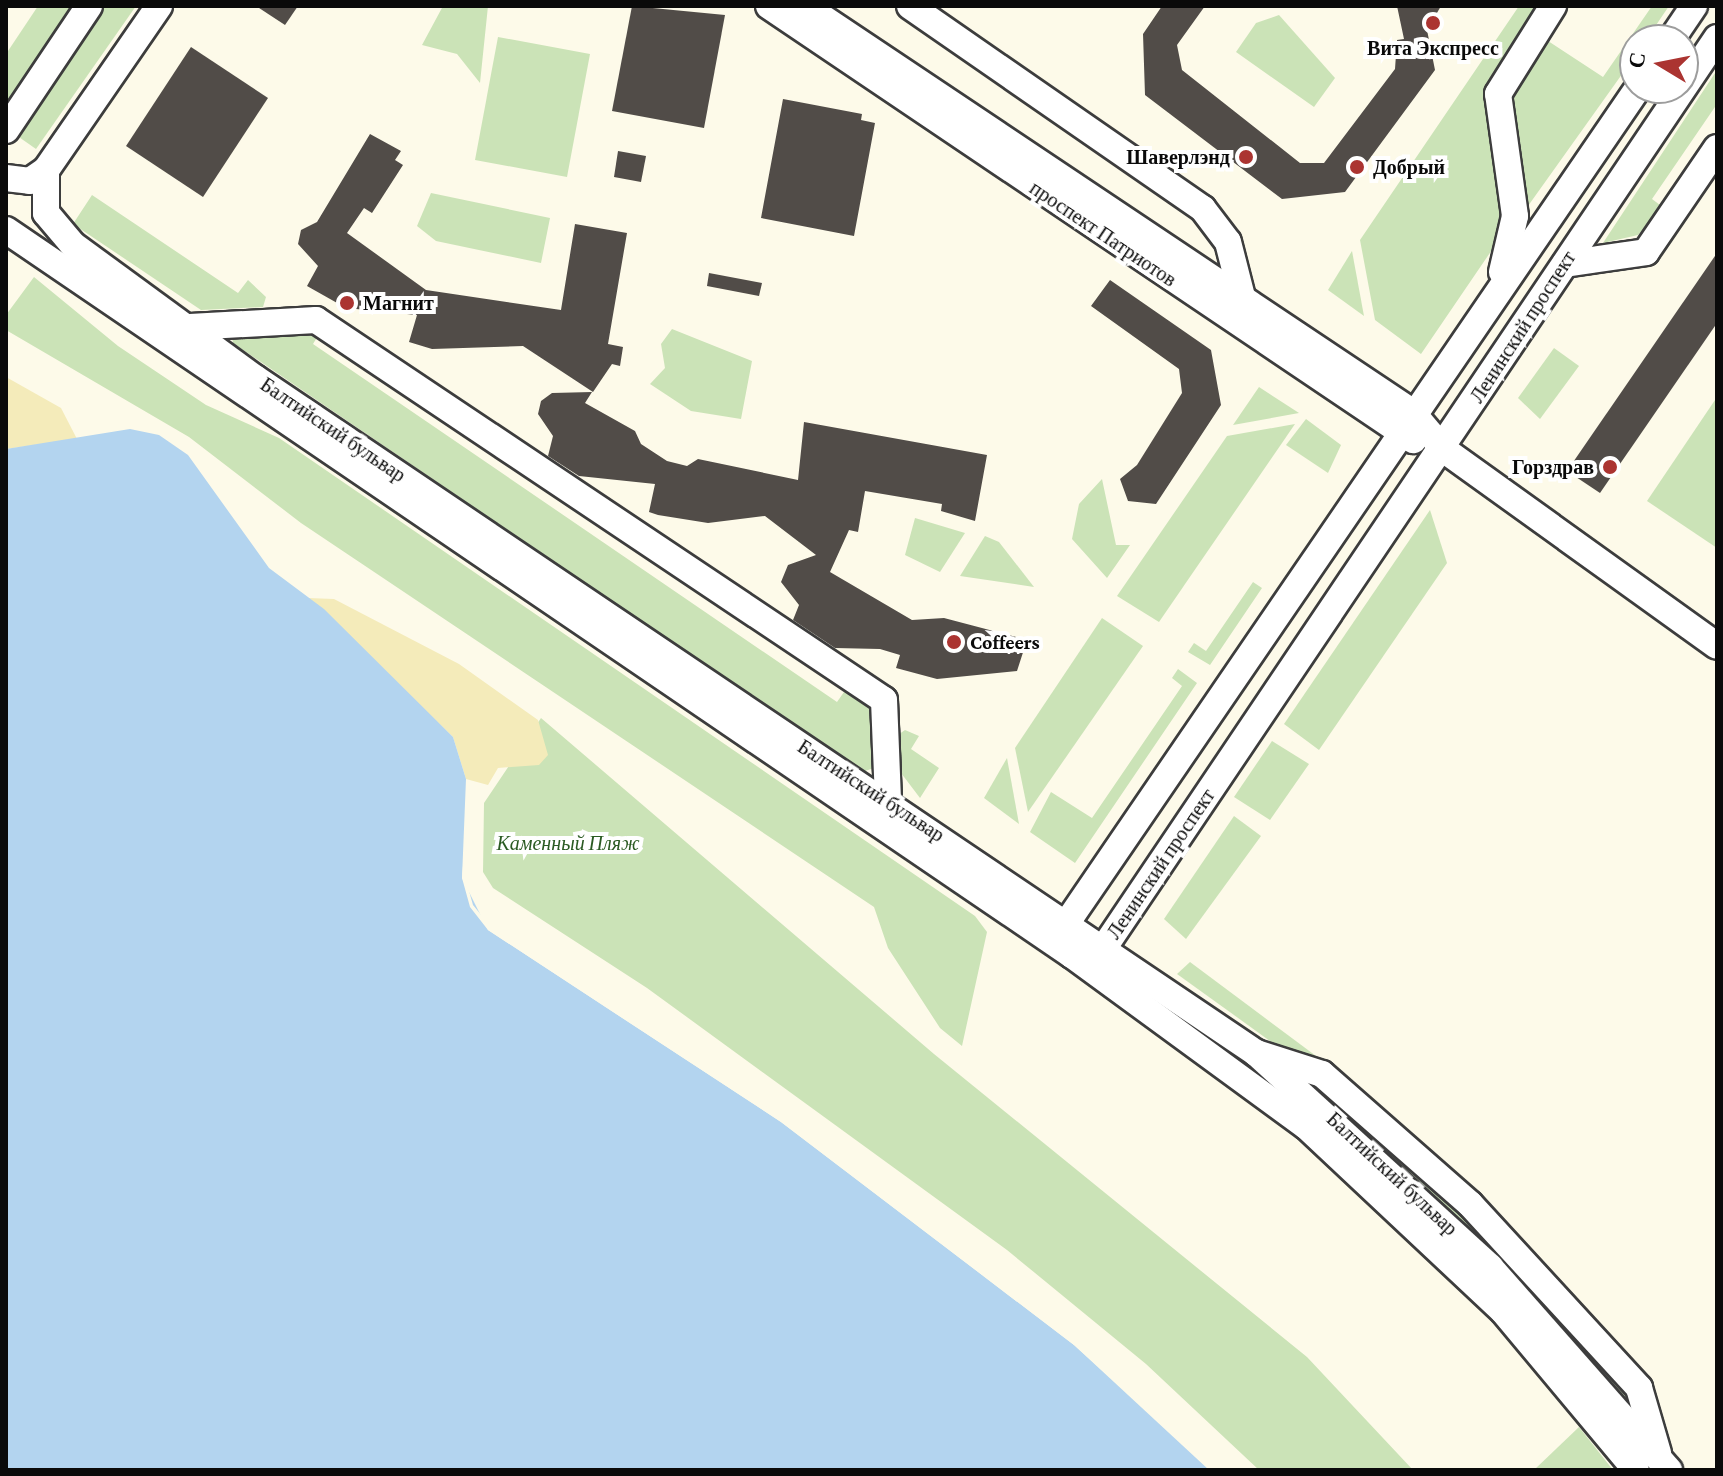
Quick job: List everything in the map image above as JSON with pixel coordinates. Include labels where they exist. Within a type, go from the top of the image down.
[{"type":"street","points":[[6,130],[89,6]]},
{"type":"street","points":[[6,178],[30,181],[46,170],[159,6]]},
{"type":"street","name":"проспект Патриотов","points":[[769,6],[1396,435],[1443,449]]},
{"type":"street","name":"проспект Патриотов","points":[[805,6],[1412,412],[1443,449],[1717,646]]},
{"type":"street","points":[[910,6],[1203,209],[1228,242],[1242,297]]},
{"type":"street","points":[[1497,287],[1515,216],[1498,94],[1553,6]]},
{"type":"street","points":[[1682,24],[1694,6]]},
{"type":"street","name":"Ленинский проспект","points":[[1072,955],[1105,946],[1443,449],[1717,38]]},
{"type":"street","name":"Ленинский проспект","points":[[1068,921],[1497,287],[1627,104]]},
{"type":"street","points":[[1565,264],[1646,252],[1717,148]]},
{"type":"street","name":"Балтийский бульвар","points":[[46,170],[44,202],[55,229],[255,378],[1068,921],[1256,1053],[1322,1074],[1470,1204],[1639,1388],[1664,1463]]},
{"type":"street","name":"Балтийский бульвар","points":[[6,230],[1072,955],[1306,1126],[1418,1224],[1536,1348],[1636,1470]]},
{"type":"street","points":[[190,327],[316,320],[884,700],[888,800]]},
{"type":"street","points":[[1068,921],[1072,955]]},
{"type":"green space","points":[[38,6],[71,6],[6,103],[6,54]]},
{"type":"green space","points":[[102,6],[136,6],[36,149],[16,135]]},
{"type":"green space","points":[[443,6],[488,6],[480,83],[457,54],[422,45]]},
{"type":"green space","points":[[1519,6],[1537,8],[1489,84],[1505,199],[1498,241],[1421,354],[1375,320],[1360,240]]},
{"type":"green space","points":[[1652,6],[1669,6],[1657,24],[1640,24]]},
{"type":"green space","points":[[1279,15],[1335,78],[1314,107],[1236,52],[1256,23]]},
{"type":"green space","points":[[498,37],[590,54],[567,177],[475,160]]},
{"type":"green space","points":[[1545,39],[1603,77],[1619,54],[1619,78],[1528,206],[1509,88]]},
{"type":"green space","points":[[1717,70],[1717,104],[1652,199],[1664,208],[1638,235],[1603,243],[1695,104],[1699,104],[1699,97]]},
{"type":"green space","points":[[431,193],[550,218],[541,263],[436,241],[417,226]]},
{"type":"green space","points":[[92,195],[238,293],[248,280],[266,297],[263,307],[201,310],[73,224]]},
{"type":"green space","points":[[1352,251],[1364,316],[1328,290]]},
{"type":"green space","points":[[34,277],[118,346],[206,405],[279,438],[975,916],[987,932],[962,1046],[940,1028],[888,948],[874,907],[301,523],[189,437],[6,330],[6,315]]},
{"type":"green space","points":[[279,326],[319,334],[313,344],[837,702],[844,692],[867,700],[876,716],[874,768],[862,772],[233,343],[232,336]]},
{"type":"green space","points":[[672,329],[752,361],[741,419],[691,411],[650,384],[665,368],[661,344]]},
{"type":"green space","points":[[1554,348],[1579,366],[1540,419],[1518,398]]},
{"type":"green space","points":[[1259,387],[1299,413],[1233,425]]},
{"type":"green space","points":[[1717,397],[1717,548],[1647,501]]},
{"type":"green space","points":[[1306,419],[1341,445],[1328,473],[1286,445]]},
{"type":"green space","points":[[1295,424],[1159,622],[1117,596],[1227,436]]},
{"type":"green space","points":[[1102,479],[1116,545],[1130,545],[1107,578],[1072,539],[1079,504]]},
{"type":"green space","points":[[1430,510],[1447,563],[1319,750],[1284,724]]},
{"type":"green space","points":[[915,518],[965,533],[940,572],[905,555]]},
{"type":"green space","points":[[985,536],[999,542],[1034,587],[960,576]]},
{"type":"green space","points":[[1253,582],[1262,588],[1210,665],[1188,652],[1194,643],[1206,651]]},
{"type":"green space","points":[[1102,618],[1143,646],[1028,812],[1015,748]]},
{"type":"green space","points":[[1178,669],[1197,683],[1075,863],[1030,832],[1051,792],[1092,818],[1182,686],[1172,678]]},
{"type":"green space","name":"Каменный Пляж","points":[[541,718],[934,1054],[1307,1357],[1413,1470],[1259,1470],[1146,1364],[1007,1250],[647,988],[493,888],[483,872],[484,803]]},
{"type":"green space","points":[[905,730],[919,736],[911,749],[939,768],[920,798],[898,769],[895,737]]},
{"type":"green space","points":[[1272,741],[1309,764],[1270,820],[1234,797]]},
{"type":"green space","points":[[1007,758],[1019,824],[984,798]]},
{"type":"green space","points":[[1234,816],[1261,836],[1186,939],[1164,919]]},
{"type":"green space","points":[[1190,962],[1318,1060],[1277,1046],[1177,974]]},
{"type":"green space","points":[[1306,1077],[1464,1212],[1631,1394],[1636,1414],[1526,1289],[1299,1078]]},
{"type":"green space","points":[[1579,1427],[1613,1470],[1534,1470]]},
{"type":"sand","points":[[6,377],[61,408],[77,439],[6,449]]},
{"type":"sand","points":[[308,598],[334,599],[459,664],[538,720],[548,755],[539,765],[498,768],[488,785],[466,779],[453,737]]},
{"type":"water","points":[[130,429],[159,435],[188,455],[269,568],[324,609],[453,737],[466,779],[462,878],[488,930],[781,1122],[1074,1345],[1209,1470],[6,1470],[6,449]]},
{"type":"pier","points":[[470,778],[465,877],[473,905],[491,927],[784,1118],[1076,1342],[1213,1470],[1074,1345],[781,1122],[488,930],[470,907],[462,878]]},
{"type":"building","points":[[256,6],[298,6],[285,25]]},
{"type":"building","points":[[632,6],[725,15],[704,128],[612,111]]},
{"type":"building","points":[[1162,6],[1205,6],[1177,45],[1182,70],[1300,163],[1324,163],[1395,69],[1397,40],[1404,39],[1397,6],[1441,6],[1427,30],[1435,70],[1345,192],[1282,199],[1145,95],[1143,34]]},
{"type":"building","points":[[191,47],[268,98],[203,197],[126,146]]},
{"type":"building","points":[[783,99],[862,114],[861,120],[875,123],[854,236],[761,218]]},
{"type":"building","points":[[370,134],[401,151],[395,160],[403,165],[372,213],[364,208],[347,233],[426,290],[561,310],[575,224],[627,233],[608,344],[623,347],[620,366],[612,364],[593,392],[523,346],[432,349],[409,342],[417,315],[346,308],[307,286],[318,266],[298,244],[301,230],[317,222]]},
{"type":"building","points":[[618,151],[646,156],[641,182],[614,177]]},
{"type":"building","points":[[1717,253],[1717,323],[1600,493],[1567,471]]},
{"type":"building","points":[[709,273],[762,283],[759,296],[707,286]]},
{"type":"building","points":[[1110,280],[1211,350],[1221,405],[1156,504],[1128,501],[1120,479],[1137,465],[1182,393],[1179,369],[1091,306]]},
{"type":"building","points":[[592,392],[585,403],[635,431],[641,444],[667,461],[687,466],[698,459],[798,480],[804,422],[987,455],[975,521],[941,511],[942,504],[865,491],[858,532],[849,530],[830,572],[912,620],[944,618],[1027,640],[1017,671],[937,679],[896,668],[900,655],[880,649],[835,648],[793,620],[799,605],[781,582],[788,565],[816,555],[765,516],[708,523],[658,515],[649,512],[655,484],[579,476],[548,456],[553,436],[538,414],[541,401],[552,393]]},
{"type":"place","name":"Вита Экспресс","points":[[1433,23]]},
{"type":"place","name":"Шаверлэнд","points":[[1246,157]]},
{"type":"place","name":"Добрый","points":[[1357,167]]},
{"type":"place","name":"Магнит","points":[[347,303]]},
{"type":"place","name":"Горздрав","points":[[1610,467]]},
{"type":"place","name":"Coffeers","points":[[954,642]]}]
